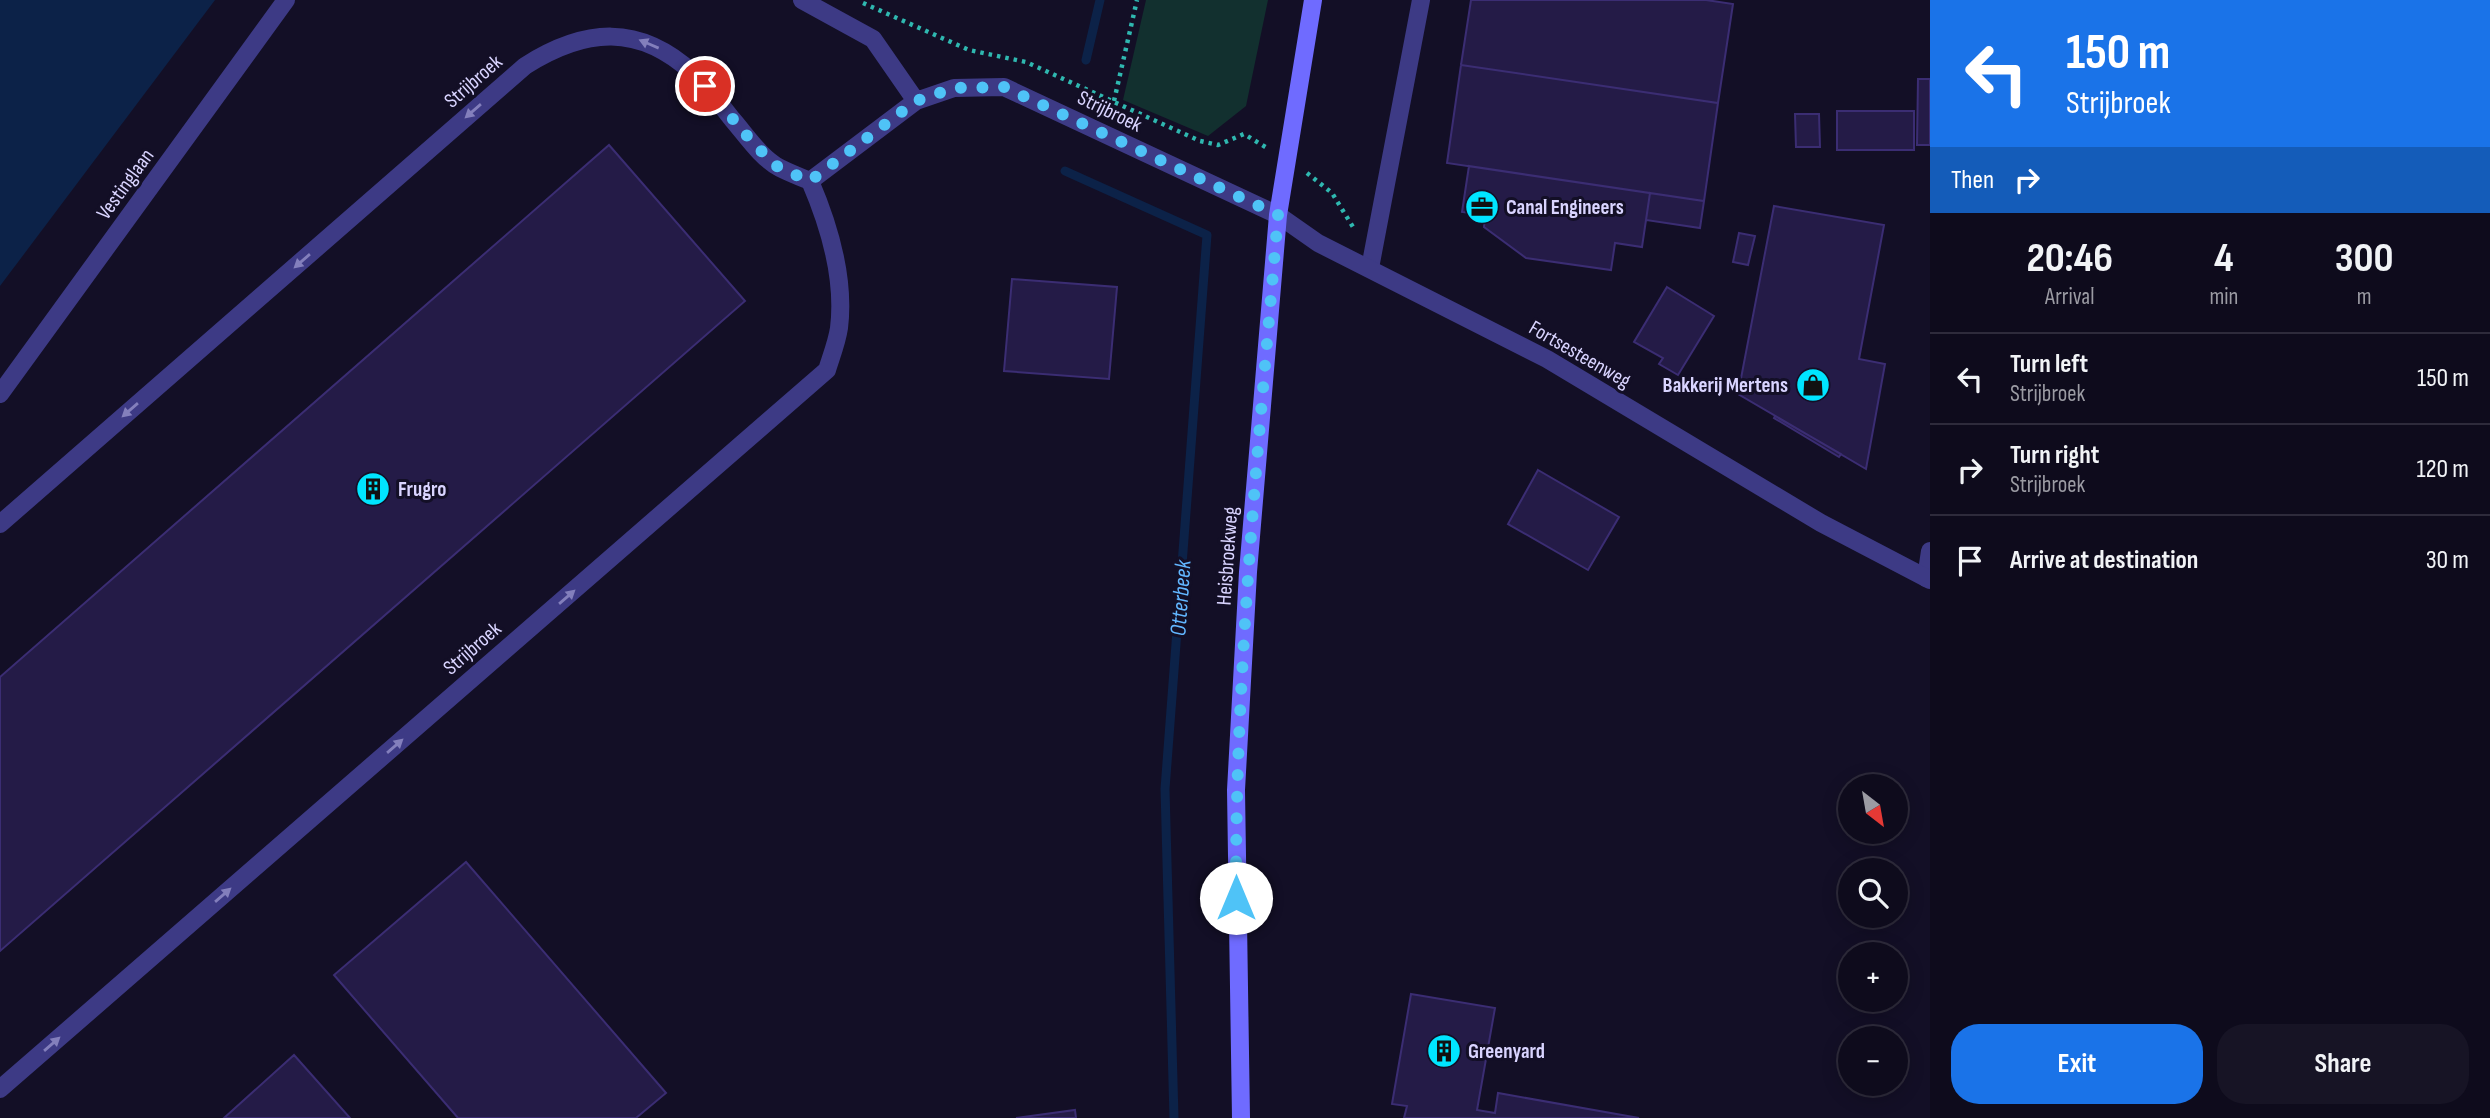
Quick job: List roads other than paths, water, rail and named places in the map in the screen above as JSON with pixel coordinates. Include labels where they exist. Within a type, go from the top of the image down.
[{"type":"main road","name":"Heisbroekweg","points":[[1241,1118],[1236,790],[1248,572],[1278,215],[1313,0]]},
{"type":"street","name":"Vestinglaan","points":[[0,394],[286,0]]},
{"type":"street","points":[[802,0],[873,40],[916,101]]},
{"type":"street","points":[[1370,268],[1421,0]]},
{"type":"street","name":"Strijbroek","points":[[0,524],[525,66],[567,43],[594,37],[624,36],[661,49],[696,75],[754,144],[779,168],[810,181],[823,210],[834,252],[839,329],[827,370],[0,1089]]},
{"type":"street","name":"Strijbroek","points":[[810,181],[916,101],[954,88],[1004,87],[1278,215]]},
{"type":"street","name":"Fortsesteenweg","points":[[1278,215],[1318,243],[1547,359],[1821,523],[1928,579]]},
{"type":"street","points":[[1928,579],[1930,551]]},
{"type":"water","points":[[0,0],[215,0],[0,286]]},
{"type":"waterway","name":"Otterbeek","points":[[1086,60],[1100,0]]},
{"type":"waterway","name":"Otterbeek","points":[[1065,171],[1207,235],[1165,789],[1174,1118]]},
{"type":"place","name":"Canal Engineers","points":[[1482,207]]},
{"type":"place","name":"Bakkerij Mertens","points":[[1813,385]]},
{"type":"place","name":"Frugro","points":[[373,489]]},
{"type":"place","name":"Greenyard","points":[[1444,1051]]}]
